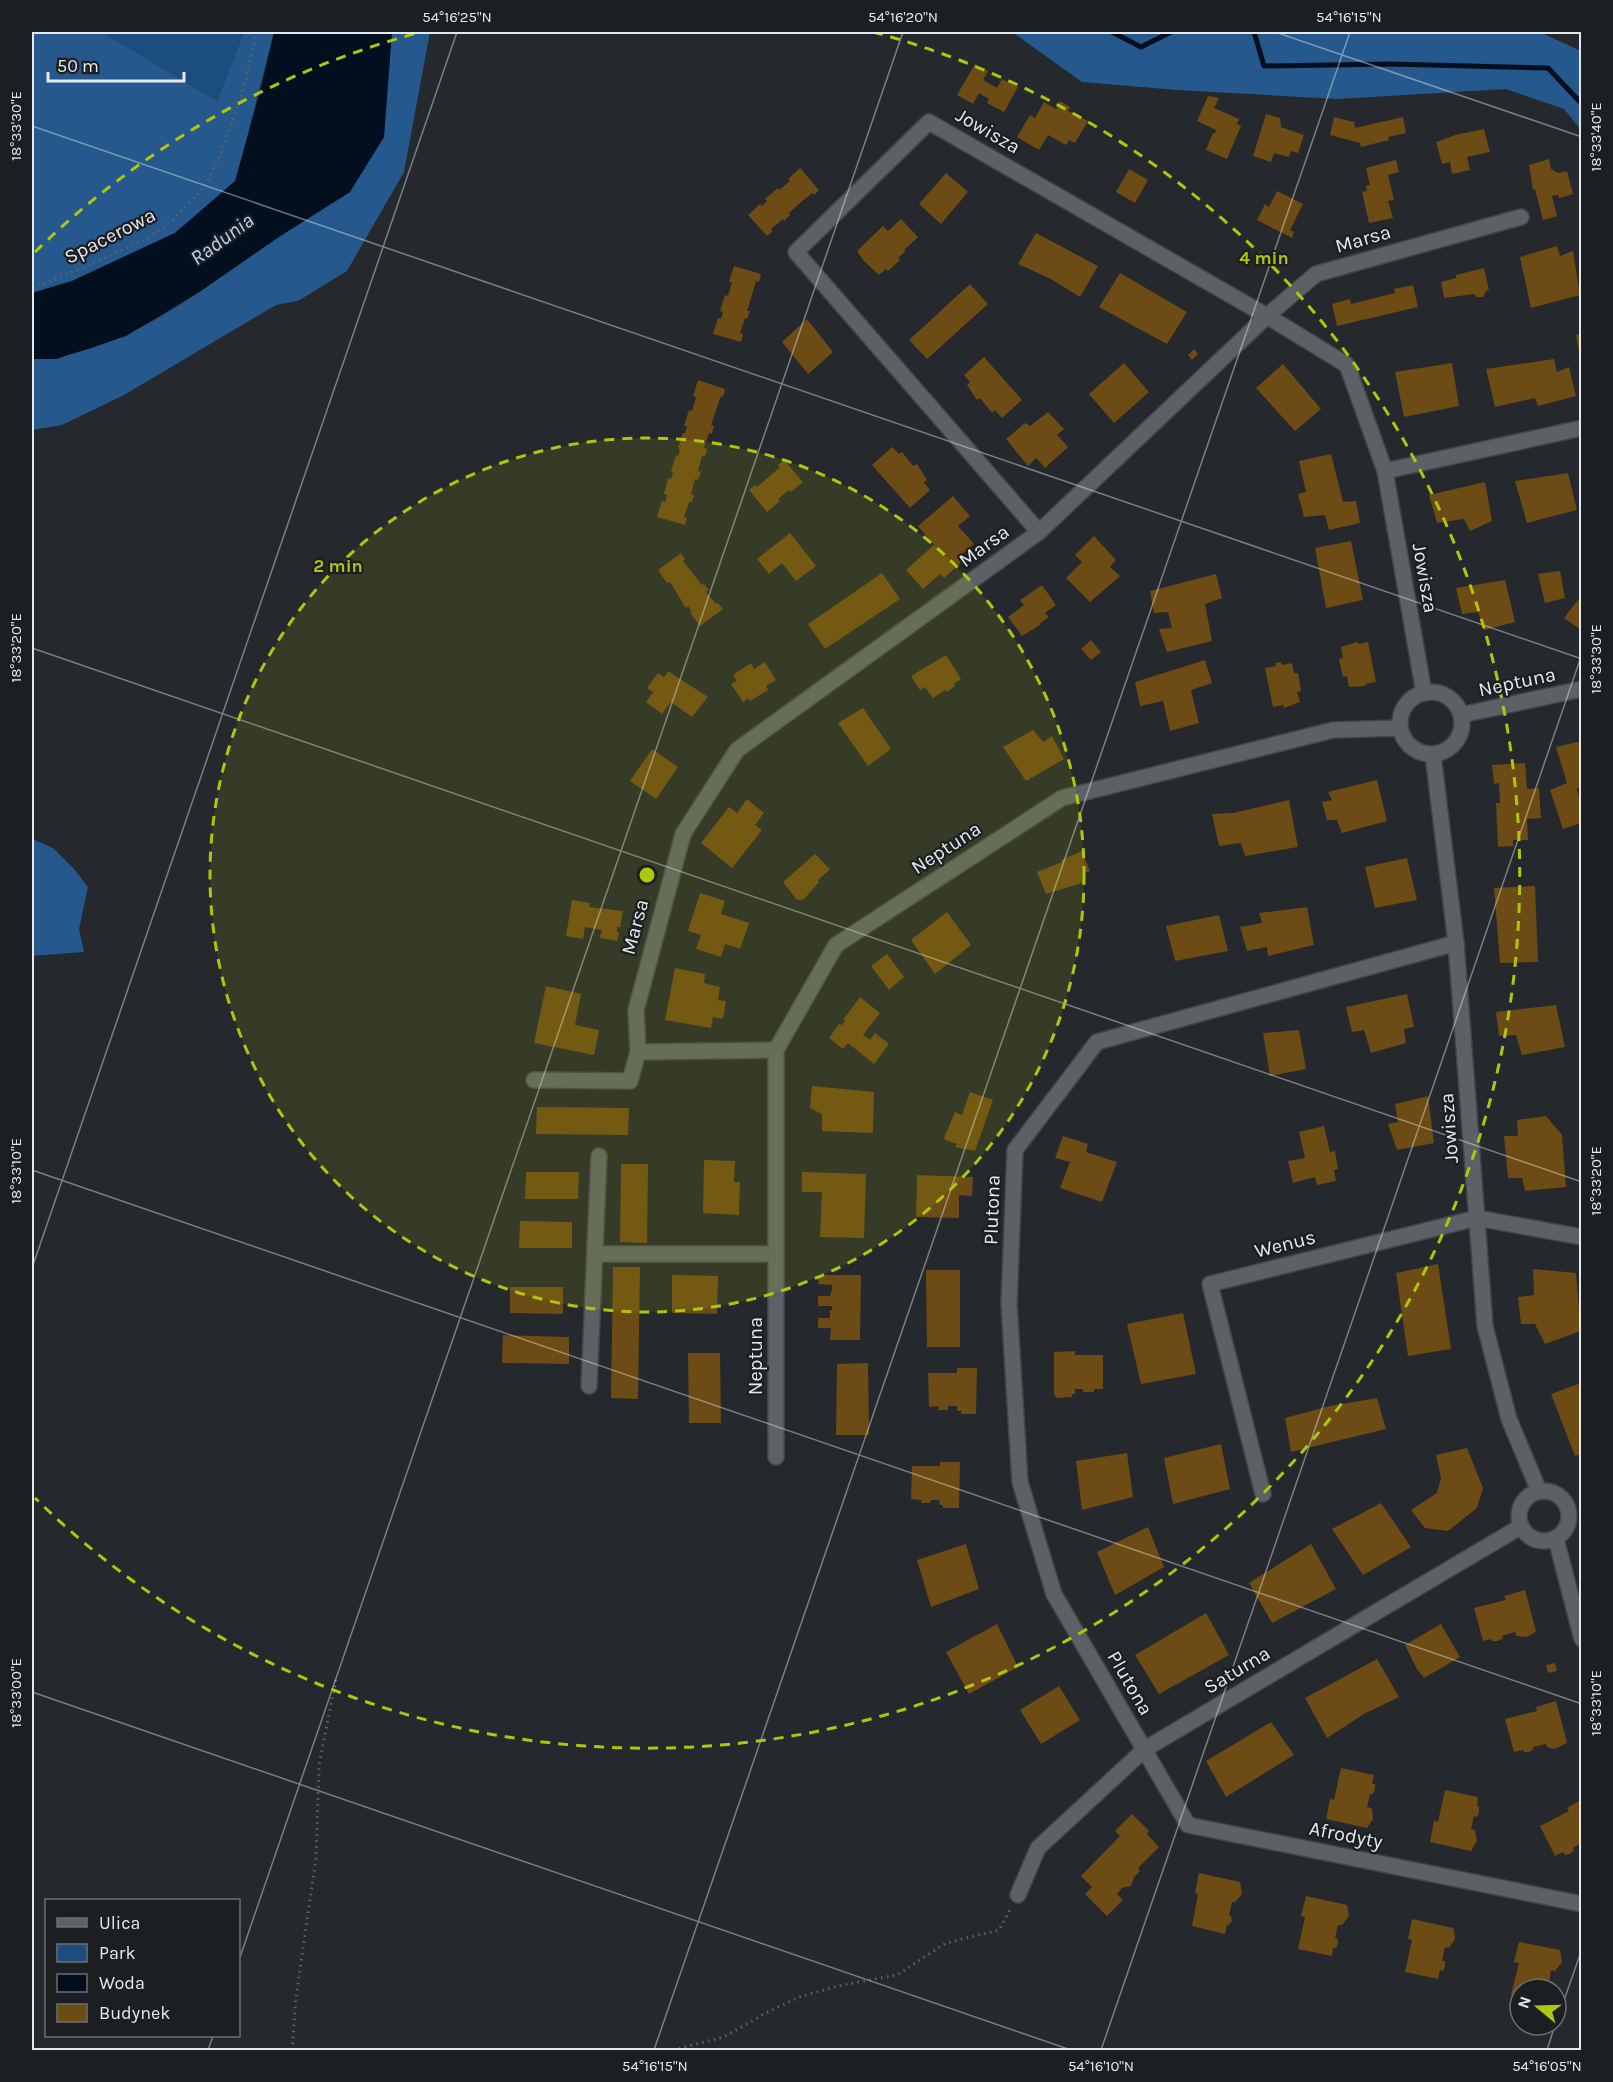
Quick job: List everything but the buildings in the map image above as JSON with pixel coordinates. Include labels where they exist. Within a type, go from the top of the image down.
[{"type":"street","name":"Jowisza","points":[[1039,532],[796,252],[929,122],[1267,316],[1347,366],[1385,471],[1424,693]]},
{"type":"street","name":"Marsa","points":[[534,1080],[630,1081],[638,1052],[636,1010],[683,834],[737,750],[1039,532],[1267,316],[1316,274],[1521,217]]},
{"type":"street","points":[[1385,471],[1581,428]]},
{"type":"street","name":"Neptuna","points":[[1461,716],[1581,689]]},
{"type":"street","points":[[1424,693],[1436,693],[1447,697],[1456,705],[1461,716],[1462,729],[1456,741],[1446,750],[1433,754],[1422,753],[1411,747],[1404,739],[1400,728],[1402,712],[1411,700],[1424,693]]},
{"type":"street","name":"Neptuna","points":[[776,1457],[776,1050],[836,945],[1062,798],[1333,730],[1400,728]]},
{"type":"street","name":"Jowisza","points":[[1433,754],[1456,943],[1485,1326],[1509,1419],[1539,1491]]},
{"type":"street","name":"Plutona","points":[[1144,1749],[1054,1594],[1020,1482],[1008,1304],[1015,1150],[1097,1042],[1456,943]]},
{"type":"street","points":[[638,1052],[776,1050]]},
{"type":"street","points":[[589,1386],[599,1156]]},
{"type":"street","name":"Wenus","points":[[1263,1494],[1209,1284],[1477,1218],[1581,1237]]},
{"type":"street","points":[[595,1254],[776,1254]]},
{"type":"street","points":[[1539,1491],[1557,1494],[1575,1517],[1564,1532],[1548,1542],[1539,1542],[1531,1538],[1520,1527],[1518,1518],[1523,1501],[1529,1495],[1539,1491]]},
{"type":"street","name":"Saturna","points":[[1018,1895],[1038,1848],[1144,1749],[1520,1527]]},
{"type":"street","points":[[1556,1539],[1581,1639]]},
{"type":"street","name":"Afrodyty","points":[[1144,1749],[1188,1825],[1581,1904]]},
{"type":"path","name":"Spacerowa","points":[[32,286],[45,284],[147,239],[173,220],[206,185],[226,141],[240,99],[256,32]]},
{"type":"path","points":[[292,2050],[296,1996],[316,1858],[319,1765],[336,1679]]},
{"type":"path","points":[[673,2050],[724,2037],[799,1996],[897,1975],[946,1943],[999,1930],[1018,1895]]},
{"type":"green space","points":[[102,32],[244,32],[217,101]]},
{"type":"shaded area","points":[[32,32],[102,32],[217,101],[244,32],[274,32],[236,181],[175,233],[72,281],[32,293]]},
{"type":"shaded area","points":[[392,32],[430,32],[404,172],[347,271],[298,301],[276,305],[124,395],[62,425],[32,430],[32,359],[64,355],[95,347],[126,335],[184,302],[350,192]]},
{"type":"shaded area","points":[[1012,32],[1544,34],[1581,51],[1581,130],[1564,109],[1506,89],[1337,99],[1082,82]]},
{"type":"shaded area","points":[[32,839],[53,848],[88,887],[79,929],[84,952],[32,956]]},
{"type":"water","name":"Radunia","points":[[274,32],[392,32],[384,137],[350,192],[277,238],[202,290],[126,336],[56,359],[32,359],[32,293],[72,281],[175,233],[235,181],[262,85]]},
{"type":"waterway","points":[[1112,32],[1141,47],[1171,32]]},
{"type":"waterway","points":[[1254,32],[1264,66],[1391,64],[1548,68],[1582,104]]}]
